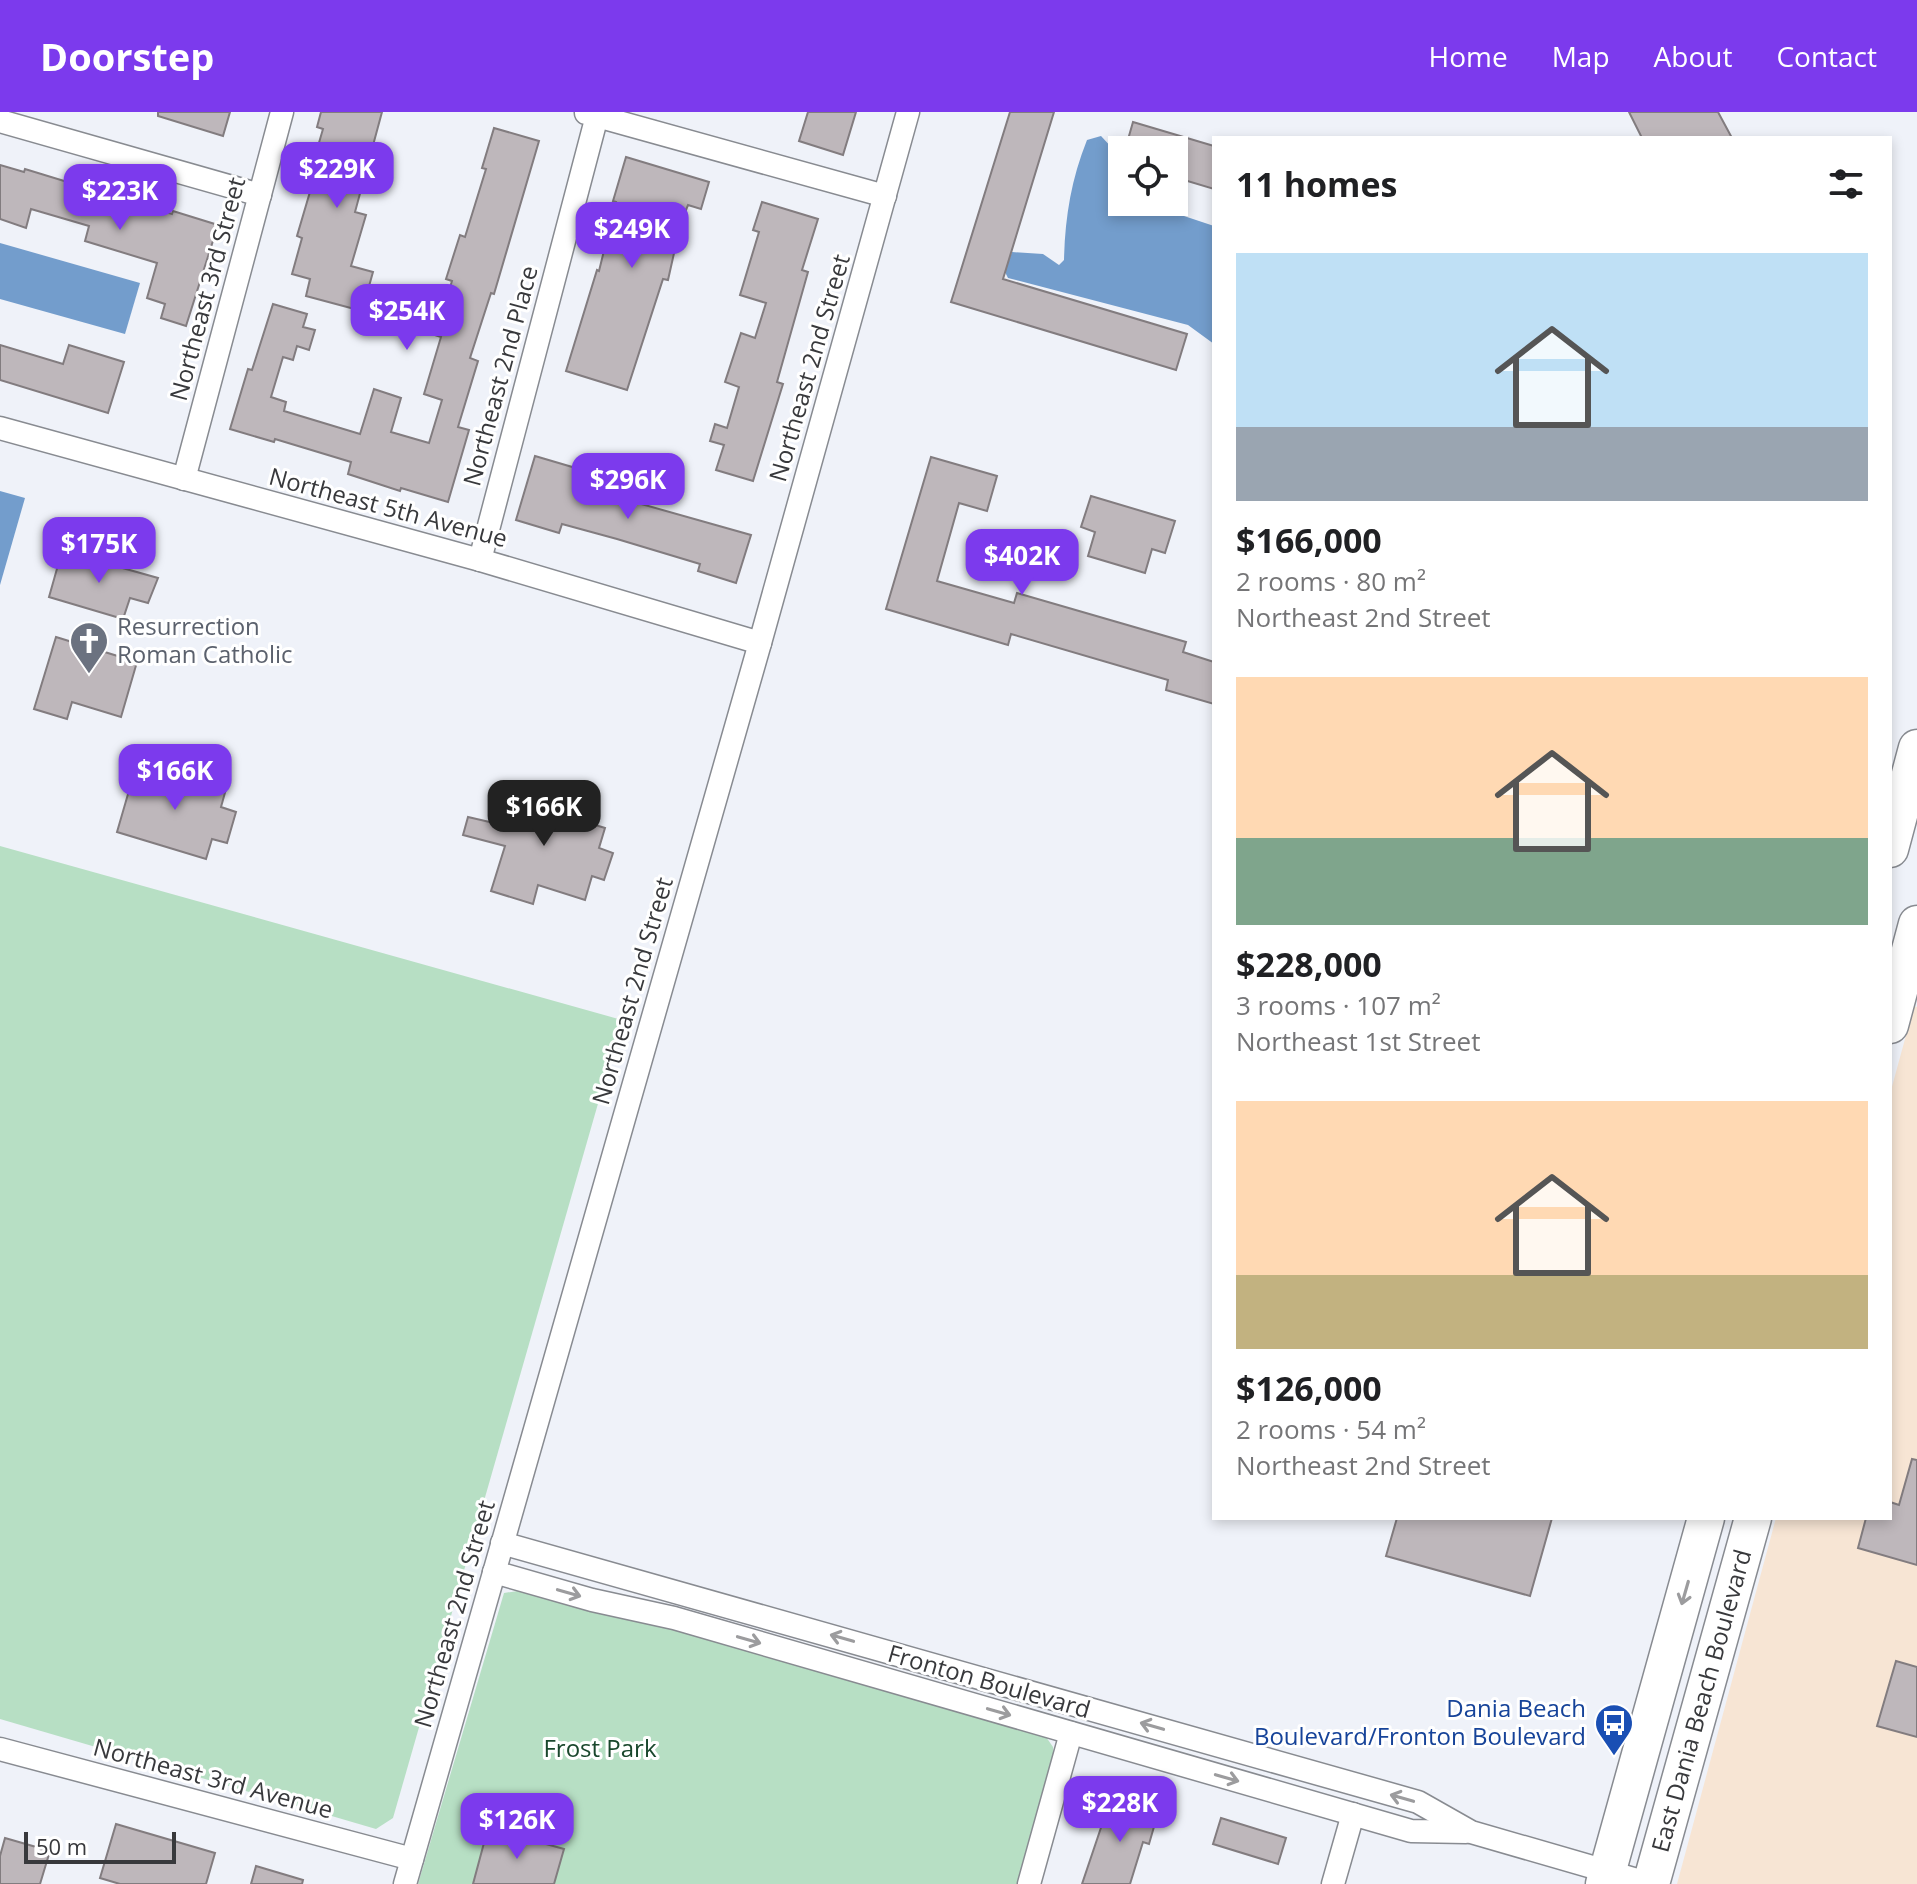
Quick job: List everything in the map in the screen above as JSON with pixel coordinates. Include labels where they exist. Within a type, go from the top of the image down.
[{"type":"main road","points":[[1892,842],[1917,748]]},
{"type":"main road","points":[[1892,1018],[1917,924]]},
{"type":"main road","name":"East Dania Beach Boulevard","points":[[1606,1878],[1705,1520]]},
{"type":"main road","name":"East Dania Beach Boulevard","points":[[1651,1884],[1752,1520]]},
{"type":"street","name":"Northeast 3rd Street","points":[[184,479],[282,112]]},
{"type":"street","name":"Northeast 2nd Street","points":[[405,1884],[760,643],[908,112]]},
{"type":"street","points":[[593,113],[885,196]]},
{"type":"street","name":"Northeast 2nd Place","points":[[480,560],[593,113]]},
{"type":"street","points":[[0,121],[260,195]]},
{"type":"street","name":"Northeast 5th Avenue","points":[[0,428],[480,560],[760,643]]},
{"type":"street","name":"Fronton Boulevard","points":[[502,1543],[1418,1802],[1471,1832],[1606,1878],[1651,1884]]},
{"type":"street","name":"Fronton Boulevard","points":[[494,1572],[592,1600],[674,1618],[1411,1831],[1471,1832]]},
{"type":"street","points":[[1029,1884],[1071,1733]]},
{"type":"street","name":"Northeast 3rd Avenue","points":[[0,1749],[412,1859]]},
{"type":"street","points":[[1333,1884],[1353,1814]]},
{"type":"shaded area","points":[[1914,1006],[1917,1007],[1917,1884],[1677,1884],[1775,1520],[1892,1520],[1892,1087]]},
{"type":"green space","points":[[0,846],[622,1020],[393,1818],[376,1829],[0,1719]]},
{"type":"green space","name":"Frost Park","points":[[531,1589],[1044,1734],[1053,1747],[1054,1757],[1018,1884],[418,1884],[504,1593]]},
{"type":"water","points":[[1101,136],[1108,144],[1108,216],[1184,216],[1212,225],[1212,343],[1188,325],[1008,278],[1005,272],[1012,252],[1043,254],[1059,265],[1064,260],[1067,214],[1087,140]]},
{"type":"water","points":[[0,243],[140,283],[125,334],[0,299]]},
{"type":"water","points":[[0,491],[25,498],[0,585]]},
{"type":"building","points":[[158,112],[230,112],[223,136],[158,116]]},
{"type":"building","points":[[321,112],[382,112],[355,212],[366,215],[351,266],[373,272],[362,311],[306,296],[310,279],[292,274],[302,238],[297,236],[312,185],[307,184],[323,129],[317,127]]},
{"type":"building","points":[[808,112],[856,112],[843,155],[799,141]]},
{"type":"building","points":[[1010,112],[1054,112],[1003,279],[1187,334],[1176,370],[951,302]]},
{"type":"building","points":[[1629,112],[1718,112],[1731,136],[1641,136]]},
{"type":"building","points":[[1133,122],[1180,136],[1129,136]]},
{"type":"building","points":[[494,128],[539,141],[494,294],[491,293],[470,358],[478,361],[458,427],[469,430],[448,502],[348,474],[351,462],[230,429],[248,369],[252,370],[273,304],[307,314],[303,327],[315,330],[309,350],[297,346],[293,360],[283,357],[271,397],[286,402],[284,411],[360,434],[374,389],[401,398],[391,432],[429,443],[442,400],[424,394],[441,337],[435,335],[452,281],[446,279],[460,235],[465,237],[486,169],[482,168]]},
{"type":"building","points":[[1188,138],[1212,145],[1212,188],[1188,181]]},
{"type":"building","points":[[626,157],[709,182],[701,209],[688,205],[681,222],[668,280],[663,279],[627,390],[566,371],[599,271],[616,202],[613,201]]},
{"type":"building","points":[[0,165],[24,172],[25,169],[218,225],[186,326],[161,318],[165,304],[147,298],[157,263],[85,241],[89,226],[31,209],[26,228],[0,219]]},
{"type":"building","points":[[762,202],[818,219],[802,270],[808,272],[777,382],[783,384],[753,481],[716,470],[724,445],[710,441],[715,424],[727,428],[739,387],[725,382],[741,333],[755,338],[766,303],[740,295],[759,232],[753,230]]},
{"type":"building","points":[[0,345],[63,364],[69,345],[124,362],[108,413],[0,380]]},
{"type":"building","points":[[535,456],[579,469],[574,485],[751,535],[736,583],[698,571],[700,564],[617,539],[562,524],[559,533],[516,520]]},
{"type":"building","points":[[931,457],[997,476],[987,511],[959,503],[937,581],[1014,603],[1017,593],[1186,642],[1183,652],[1212,661],[1212,703],[1166,690],[1168,680],[1011,634],[1008,645],[886,609]]},
{"type":"building","points":[[1091,496],[1175,521],[1165,553],[1152,549],[1145,573],[1088,556],[1095,532],[1081,527]]},
{"type":"building","points":[[62,551],[158,578],[148,603],[130,598],[123,619],[49,597]]},
{"type":"building","name":"Resurrection Roman Catholic","points":[[56,637],[137,662],[121,717],[72,702],[67,719],[34,709]]},
{"type":"building","points":[[137,763],[226,789],[221,807],[236,812],[227,843],[212,839],[206,859],[117,832]]},
{"type":"building","points":[[525,782],[565,794],[559,814],[605,828],[599,848],[613,853],[604,880],[592,876],[585,900],[538,885],[533,904],[491,891],[505,846],[463,835],[468,817],[511,827]]},
{"type":"building","points":[[1912,1459],[1917,1460],[1917,1565],[1858,1548],[1865,1520],[1892,1520],[1892,1503],[1899,1505]]},
{"type":"building","points":[[1396,1520],[1551,1520],[1530,1596],[1386,1556]]},
{"type":"building","points":[[1896,1661],[1917,1667],[1917,1737],[1877,1726]]},
{"type":"building","points":[[1111,1798],[1158,1813],[1149,1844],[1143,1842],[1130,1884],[1082,1884]]},
{"type":"building","points":[[1221,1818],[1286,1838],[1278,1864],[1213,1844]]},
{"type":"building","points":[[116,1824],[215,1853],[206,1884],[120,1884],[100,1878]]},
{"type":"building","points":[[488,1828],[564,1849],[554,1884],[473,1884]]},
{"type":"building","points":[[5,1838],[50,1851],[40,1884],[0,1884],[0,1856]]},
{"type":"building","points":[[256,1866],[303,1880],[302,1884],[251,1884]]},
{"type":"place","name":"Resurrection Roman Catholic","points":[[89,675]]},
{"type":"place","name":"Dania Beach Boulevard/Fronton Boulevard","points":[[1614,1757]]}]
